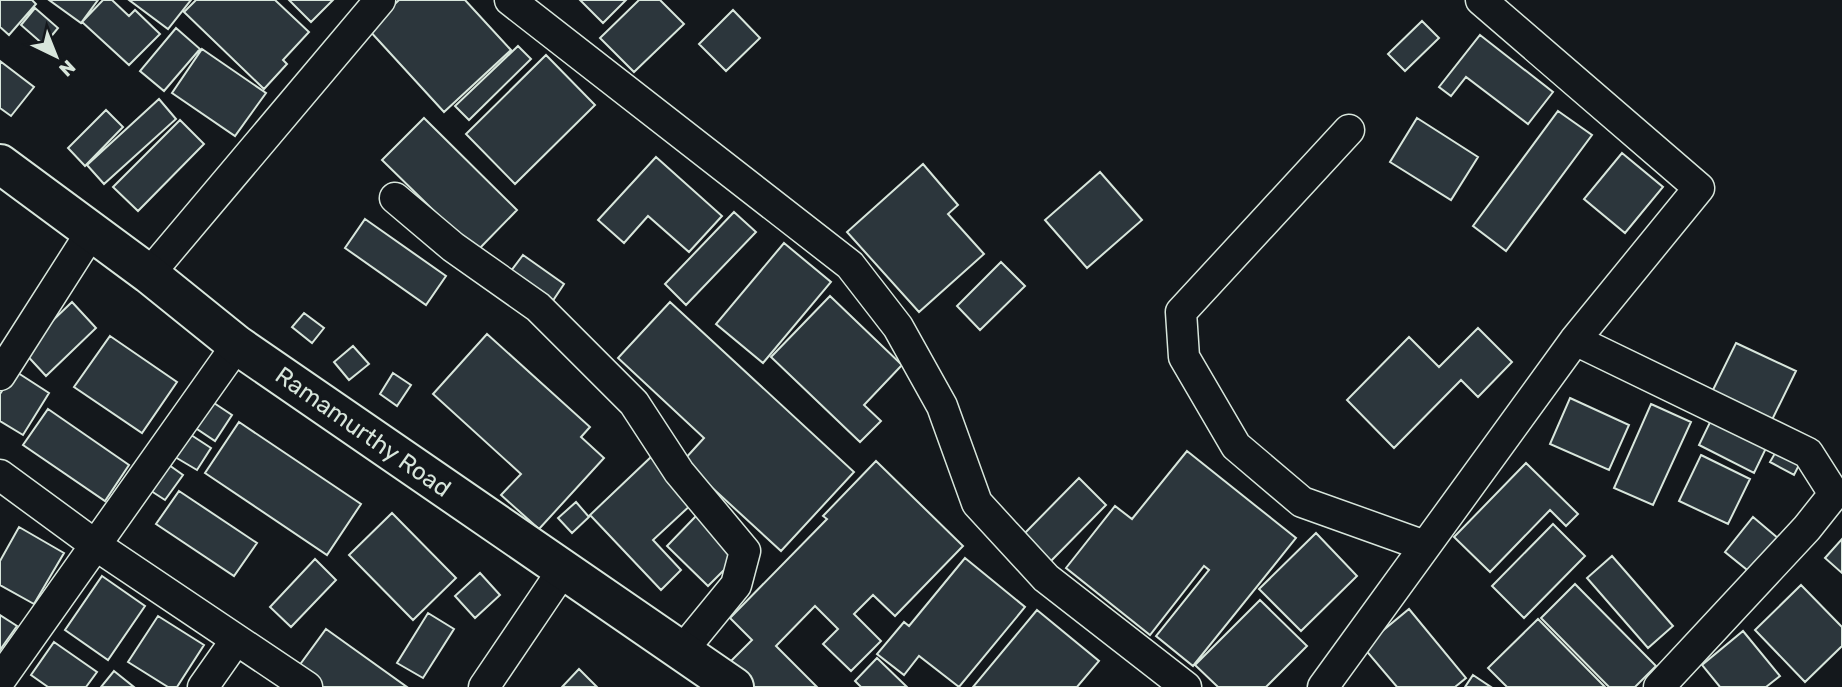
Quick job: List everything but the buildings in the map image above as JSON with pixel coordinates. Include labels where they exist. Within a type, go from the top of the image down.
[{"type":"street","points":[[149,274],[380,0]]},
{"type":"street","points":[[510,0],[850,265],[898,327],[942,406],[977,503],[1046,579],[1186,687]]},
{"type":"street","points":[[1324,687],[1575,340],[1699,188],[1481,0]]},
{"type":"street","points":[[1349,131],[1181,312],[1184,357],[1236,446],[1302,502],[1425,547]]},
{"type":"street","name":"Ramamurthy Road","points":[[0,164],[149,274],[237,345],[734,687]]},
{"type":"street","points":[[396,198],[453,247],[538,307],[624,394],[679,472],[745,551],[736,585],[682,651]]},
{"type":"street","points":[[0,375],[92,231]]},
{"type":"street","points":[[1575,340],[1808,453],[1833,494],[1807,528],[1659,687]]},
{"type":"street","points":[[0,680],[237,345]]},
{"type":"street","points":[[0,475],[94,544],[307,687]]},
{"type":"street","points":[[484,687],[563,570]]},
{"type":"street","points":[[204,687],[236,640]]}]
